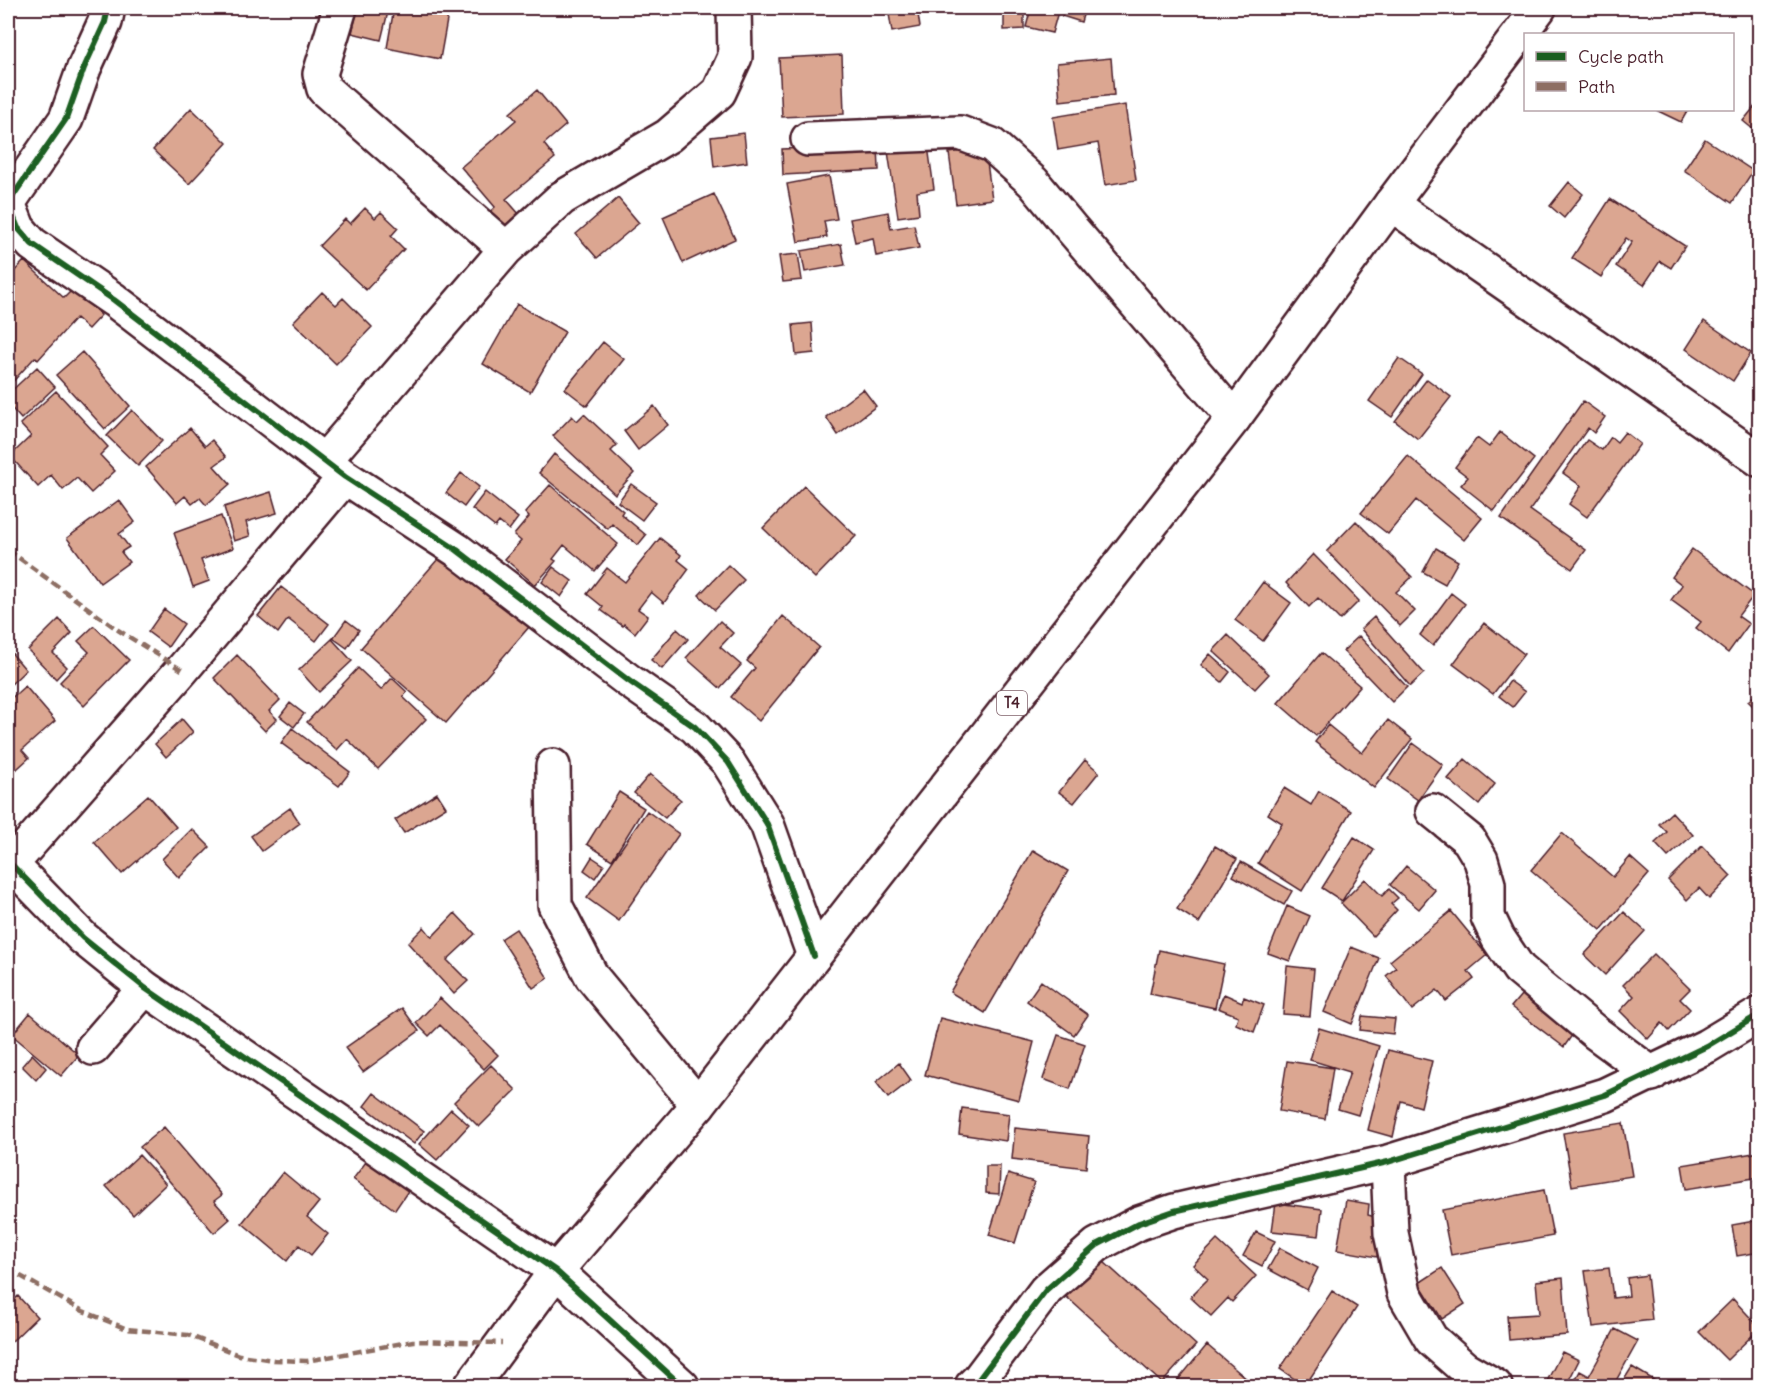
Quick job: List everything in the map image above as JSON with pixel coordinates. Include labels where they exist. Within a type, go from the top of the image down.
[{"type":"main road","points":[[108,8],[105,22],[84,68],[66,119],[8,204],[18,228],[32,244],[114,300],[335,469],[457,550],[620,674],[695,727],[728,762],[766,824],[814,956]]},
{"type":"main road","points":[[340,8],[320,74],[324,89],[506,249]]},
{"type":"main road","points":[[682,1386],[556,1271],[145,988],[83,938],[9,865],[182,670],[506,249],[562,198],[668,136],[719,92],[735,57],[734,8]]},
{"type":"main road","name":"T4","points":[[471,1386],[556,1271],[698,1105],[1234,418],[1539,8]]},
{"type":"main road","points":[[808,138],[960,133],[992,145],[1033,182],[1234,418]]},
{"type":"main road","points":[[1391,204],[1760,460]]},
{"type":"main road","points":[[552,766],[555,905],[592,977],[698,1105]]},
{"type":"main road","points":[[1433,810],[1468,840],[1481,860],[1488,884],[1488,917],[1498,938],[1519,969],[1596,1033],[1652,1074]]},
{"type":"main road","points":[[93,1048],[145,988]]},
{"type":"main road","points":[[977,1384],[1046,1290],[1097,1245],[1139,1223],[1173,1211],[1388,1162],[1605,1095],[1707,1046],[1760,1014]]},
{"type":"main road","points":[[1388,1162],[1391,1233],[1404,1293],[1431,1339],[1464,1368],[1495,1386]]},
{"type":"building","points":[[358,8],[389,8],[381,40],[352,33]]},
{"type":"building","points":[[394,8],[449,9],[440,59],[387,48]]},
{"type":"building","points":[[888,8],[917,8],[920,27],[892,32]]},
{"type":"building","points":[[966,8],[1004,8],[987,9],[987,14],[982,14],[981,9]]},
{"type":"building","points":[[1004,8],[1024,8],[1024,29],[1004,30]]},
{"type":"building","points":[[1031,8],[1059,8],[1052,33],[1026,27]]},
{"type":"building","points":[[1065,8],[1085,8],[1081,22],[1062,16]]},
{"type":"building","points":[[842,55],[844,114],[782,117],[779,58]]},
{"type":"building","points":[[1111,58],[1114,95],[1060,101],[1057,63]]},
{"type":"building","points":[[537,90],[566,125],[544,144],[555,158],[506,199],[520,215],[500,231],[486,215],[495,207],[461,167],[516,120],[510,113]]},
{"type":"building","points":[[1125,105],[1136,180],[1105,185],[1098,143],[1058,150],[1053,117]]},
{"type":"building","points":[[1756,105],[1760,108],[1760,135],[1743,121]]},
{"type":"building","points":[[191,108],[227,143],[189,184],[153,150]]},
{"type":"building","points":[[1658,111],[1687,111],[1681,122]]},
{"type":"building","points":[[744,133],[747,162],[714,167],[711,137]]},
{"type":"building","points":[[927,139],[934,189],[917,192],[919,214],[898,217],[887,145]]},
{"type":"building","points":[[1705,139],[1753,171],[1732,203],[1684,170]]},
{"type":"building","points":[[878,145],[879,170],[783,175],[782,149]]},
{"type":"building","points":[[985,148],[992,199],[956,204],[949,153]]},
{"type":"building","points":[[829,176],[837,219],[824,221],[827,237],[798,242],[787,184]]},
{"type":"building","points":[[1569,182],[1583,194],[1564,218],[1550,206]]},
{"type":"building","points":[[714,194],[735,239],[683,263],[663,217]]},
{"type":"building","points":[[618,198],[639,223],[597,258],[576,234]]},
{"type":"building","points":[[1610,199],[1685,246],[1671,268],[1660,261],[1644,285],[1616,266],[1632,242],[1626,238],[1601,277],[1572,258]]},
{"type":"building","points":[[365,208],[375,218],[381,212],[398,228],[391,236],[404,249],[366,290],[319,246],[345,219],[350,224]]},
{"type":"building","points":[[888,212],[891,229],[914,225],[919,248],[876,256],[873,238],[855,242],[850,219]]},
{"type":"building","points":[[841,244],[845,265],[805,272],[801,251]]},
{"type":"building","points":[[798,254],[802,280],[783,282],[779,256]]},
{"type":"building","points":[[24,261],[64,298],[73,289],[101,315],[88,329],[76,318],[38,360],[35,357],[8,387],[8,274],[10,276]]},
{"type":"building","points":[[322,292],[336,305],[343,298],[372,327],[336,364],[293,322]]},
{"type":"building","points":[[517,304],[565,332],[530,392],[483,364]]},
{"type":"building","points":[[1704,321],[1751,353],[1733,381],[1686,349]]},
{"type":"building","points":[[812,323],[814,353],[796,355],[793,325]]},
{"type":"building","points":[[603,342],[624,359],[587,406],[565,389]]},
{"type":"building","points":[[82,352],[130,406],[105,429],[56,375]]},
{"type":"building","points":[[1399,358],[1422,374],[1392,417],[1369,401]]},
{"type":"building","points":[[37,367],[55,387],[21,419],[8,404],[8,394]]},
{"type":"building","points":[[1427,379],[1451,397],[1418,439],[1395,421]]},
{"type":"building","points":[[863,389],[876,406],[838,435],[826,417]]},
{"type":"building","points":[[56,391],[108,447],[100,455],[115,471],[91,493],[77,478],[63,490],[51,475],[38,487],[10,456],[31,436],[20,424]]},
{"type":"building","points":[[1583,401],[1605,417],[1594,433],[1588,428],[1530,510],[1586,550],[1572,569],[1501,518]]},
{"type":"building","points":[[654,406],[668,425],[638,450],[624,431]]},
{"type":"building","points":[[132,410],[162,441],[138,466],[107,436]]},
{"type":"building","points":[[584,414],[617,445],[611,451],[634,473],[615,494],[553,436],[572,416],[577,421]]},
{"type":"building","points":[[190,428],[205,446],[212,440],[226,457],[214,466],[230,484],[206,505],[200,498],[192,504],[185,496],[177,503],[146,467]]},
{"type":"building","points":[[1500,432],[1534,459],[1494,511],[1461,485],[1468,477],[1455,467],[1477,438],[1489,447]]},
{"type":"building","points":[[1625,432],[1640,444],[1587,517],[1569,504],[1581,486],[1563,473],[1587,440],[1602,450],[1611,437],[1617,442]]},
{"type":"building","points":[[554,454],[623,511],[621,514],[646,535],[638,545],[612,524],[608,529],[539,473]]},
{"type":"building","points":[[1408,456],[1482,518],[1464,540],[1416,500],[1388,534],[1361,513]]},
{"type":"building","points":[[461,473],[479,487],[464,507],[446,493]]},
{"type":"building","points":[[631,484],[656,502],[642,520],[618,502]]},
{"type":"building","points":[[550,485],[618,544],[595,571],[564,545],[553,559],[556,561],[535,585],[505,559],[521,541],[514,535],[529,517],[525,513]]},
{"type":"building","points":[[804,486],[856,536],[815,578],[763,528]]},
{"type":"building","points":[[271,492],[277,513],[246,522],[250,536],[234,541],[224,507]]},
{"type":"building","points":[[485,492],[518,518],[509,530],[499,522],[495,527],[472,509]]},
{"type":"building","points":[[119,500],[135,522],[119,534],[129,547],[121,552],[129,562],[100,583],[67,538]]},
{"type":"building","points":[[221,516],[233,548],[201,560],[209,581],[193,587],[174,533]]},
{"type":"building","points":[[1356,521],[1412,577],[1396,592],[1415,611],[1400,626],[1327,551]]},
{"type":"building","points":[[660,538],[681,555],[678,560],[689,569],[664,603],[651,592],[638,609],[648,616],[635,633],[601,610],[603,607],[587,594],[607,568],[625,582]]},
{"type":"building","points":[[1436,548],[1458,561],[1445,584],[1423,572]]},
{"type":"building","points":[[1692,549],[1754,595],[1738,616],[1749,624],[1728,653],[1696,628],[1701,622],[1671,600],[1682,585],[1672,577]]},
{"type":"building","points":[[444,552],[529,627],[446,723],[361,648]]},
{"type":"building","points":[[1313,554],[1359,601],[1340,620],[1318,598],[1309,607],[1286,583]]},
{"type":"building","points":[[728,565],[744,580],[715,610],[699,595]]},
{"type":"building","points":[[553,567],[572,581],[561,597],[542,582]]},
{"type":"building","points":[[1263,582],[1291,603],[1263,641],[1235,620]]},
{"type":"building","points":[[281,587],[329,624],[316,641],[288,619],[278,633],[258,616]]},
{"type":"building","points":[[1451,593],[1465,604],[1433,646],[1420,635]]},
{"type":"building","points":[[164,609],[184,624],[168,647],[148,632]]},
{"type":"building","points":[[783,616],[819,647],[759,721],[731,697],[755,668],[747,661]]},
{"type":"building","points":[[1374,617],[1424,673],[1410,686],[1361,629]]},
{"type":"building","points":[[59,619],[72,633],[53,653],[67,667],[56,679],[28,650]]},
{"type":"building","points":[[346,620],[359,630],[347,648],[333,638]]},
{"type":"building","points":[[720,621],[733,633],[720,647],[741,665],[720,688],[686,658]]},
{"type":"building","points":[[1484,623],[1524,654],[1493,694],[1453,664]]},
{"type":"building","points":[[94,626],[129,660],[84,706],[60,682],[89,652],[78,641]]},
{"type":"building","points":[[677,629],[688,639],[662,669],[651,660]]},
{"type":"building","points":[[1228,635],[1269,674],[1255,689],[1213,651]]},
{"type":"building","points":[[1359,636],[1407,687],[1392,702],[1343,651]]},
{"type":"building","points":[[332,639],[352,661],[319,692],[299,670]]},
{"type":"building","points":[[9,650],[26,670],[8,687],[8,652]]},
{"type":"building","points":[[1321,653],[1360,686],[1316,736],[1278,703]]},
{"type":"building","points":[[1210,654],[1230,672],[1222,682],[1201,665]]},
{"type":"building","points":[[237,655],[280,700],[269,711],[277,719],[265,731],[214,678]]},
{"type":"building","points":[[358,668],[381,690],[392,678],[407,692],[403,697],[426,719],[378,769],[347,739],[337,750],[307,722]]},
{"type":"building","points":[[1510,681],[1525,692],[1513,707],[1499,696]]},
{"type":"building","points":[[25,686],[55,721],[22,750],[29,758],[8,777],[8,701]]},
{"type":"building","points":[[1760,691],[1760,713],[1748,701]]},
{"type":"building","points":[[290,703],[304,714],[294,727],[280,716]]},
{"type":"building","points":[[182,719],[193,732],[166,757],[155,744]]},
{"type":"building","points":[[1388,720],[1412,739],[1374,788],[1315,742],[1328,725],[1362,753]]},
{"type":"building","points":[[292,728],[350,772],[339,786],[281,743]]},
{"type":"building","points":[[1413,743],[1443,765],[1418,800],[1388,779]]},
{"type":"building","points":[[1465,759],[1495,784],[1479,805],[1448,779]]},
{"type":"building","points":[[1085,760],[1099,772],[1074,803],[1059,792]]},
{"type":"building","points":[[650,774],[681,800],[665,818],[634,793]]},
{"type":"building","points":[[1284,788],[1311,805],[1319,791],[1351,811],[1302,891],[1258,863],[1282,823],[1268,814]]},
{"type":"building","points":[[619,792],[644,808],[612,860],[587,844]]},
{"type":"building","points":[[437,793],[446,807],[404,833],[395,820]]},
{"type":"building","points":[[148,795],[176,827],[122,874],[94,842]]},
{"type":"building","points":[[290,808],[300,823],[262,851],[251,836]]},
{"type":"building","points":[[647,811],[679,834],[619,921],[587,898]]},
{"type":"building","points":[[1672,812],[1693,835],[1668,857],[1655,843],[1667,832],[1659,824]]},
{"type":"building","points":[[192,829],[210,847],[179,878],[162,859]]},
{"type":"building","points":[[1562,833],[1613,877],[1630,857],[1649,874],[1601,930],[1531,870]]},
{"type":"building","points":[[1354,837],[1374,850],[1342,901],[1322,888]]},
{"type":"building","points":[[1215,846],[1237,859],[1199,923],[1177,909]]},
{"type":"building","points":[[1702,846],[1731,876],[1709,899],[1699,888],[1687,900],[1668,880]]},
{"type":"building","points":[[1033,850],[1068,871],[985,1013],[950,992]]},
{"type":"building","points":[[592,857],[604,865],[595,878],[584,870]]},
{"type":"building","points":[[1241,862],[1292,891],[1284,905],[1233,876]]},
{"type":"building","points":[[1406,866],[1435,890],[1419,909],[1390,885]]},
{"type":"building","points":[[1365,879],[1382,896],[1389,889],[1398,898],[1391,904],[1397,910],[1373,936],[1341,903]]},
{"type":"building","points":[[1287,906],[1310,916],[1290,961],[1268,953]]},
{"type":"building","points":[[1451,911],[1487,955],[1468,971],[1474,979],[1446,1001],[1437,990],[1412,1010],[1386,976],[1396,968],[1390,961]]},
{"type":"building","points":[[1624,912],[1645,931],[1605,975],[1584,955]]},
{"type":"building","points":[[455,913],[475,934],[447,960],[468,981],[454,994],[408,943],[424,927],[432,937]]},
{"type":"building","points":[[516,929],[548,978],[533,988],[501,939]]},
{"type":"building","points":[[1351,947],[1379,958],[1352,1024],[1324,1012]]},
{"type":"building","points":[[1159,950],[1224,964],[1215,1008],[1150,994]]},
{"type":"building","points":[[1654,954],[1690,989],[1680,999],[1690,1009],[1669,1031],[1662,1023],[1648,1039],[1620,1011],[1634,996],[1623,985]]},
{"type":"building","points":[[1287,966],[1314,969],[1310,1016],[1283,1014]]},
{"type":"building","points":[[1041,981],[1088,1015],[1074,1035],[1027,1001]]},
{"type":"building","points":[[1527,988],[1579,1025],[1564,1047],[1511,1007]]},
{"type":"building","points":[[1224,994],[1242,1002],[1244,997],[1264,1005],[1254,1032],[1236,1024],[1238,1016],[1218,1008]]},
{"type":"building","points":[[440,998],[498,1055],[484,1069],[440,1025],[429,1036],[416,1023]]},
{"type":"building","points":[[402,1008],[419,1031],[363,1072],[345,1048]]},
{"type":"building","points":[[30,1013],[79,1055],[61,1076],[12,1035]]},
{"type":"building","points":[[1362,1016],[1395,1019],[1393,1034],[1360,1030]]},
{"type":"building","points":[[940,1018],[1034,1042],[1019,1100],[925,1075]]},
{"type":"building","points":[[1319,1028],[1379,1046],[1358,1115],[1338,1109],[1350,1072],[1310,1060]]},
{"type":"building","points":[[1058,1035],[1085,1044],[1070,1089],[1043,1079]]},
{"type":"building","points":[[1388,1050],[1432,1061],[1421,1107],[1401,1101],[1393,1137],[1368,1130]]},
{"type":"building","points":[[32,1054],[46,1068],[36,1080],[22,1066]]},
{"type":"building","points":[[1287,1061],[1333,1068],[1325,1119],[1279,1111]]},
{"type":"building","points":[[899,1063],[911,1080],[888,1098],[876,1082]]},
{"type":"building","points":[[491,1065],[516,1090],[479,1127],[454,1102]]},
{"type":"building","points":[[374,1093],[424,1131],[414,1144],[364,1106]]},
{"type":"building","points":[[962,1108],[1009,1114],[1006,1141],[959,1134]]},
{"type":"building","points":[[451,1109],[469,1125],[437,1160],[419,1144]]},
{"type":"building","points":[[1623,1123],[1632,1176],[1572,1186],[1563,1133]]},
{"type":"building","points":[[164,1127],[222,1195],[214,1201],[230,1219],[214,1233],[140,1147]]},
{"type":"building","points":[[1015,1128],[1089,1136],[1086,1168],[1012,1159]]},
{"type":"building","points":[[1760,1152],[1760,1177],[1686,1189],[1682,1165]]},
{"type":"building","points":[[139,1155],[166,1184],[133,1215],[106,1186]]},
{"type":"building","points":[[369,1158],[410,1188],[395,1210],[353,1179]]},
{"type":"building","points":[[986,1166],[1000,1166],[999,1194],[986,1193]]},
{"type":"building","points":[[283,1172],[319,1202],[307,1217],[328,1234],[311,1255],[299,1245],[287,1261],[242,1223]]},
{"type":"building","points":[[1008,1174],[1034,1182],[1015,1243],[989,1235]]},
{"type":"building","points":[[1544,1190],[1553,1236],[1451,1255],[1442,1210]]},
{"type":"building","points":[[1346,1200],[1369,1204],[1368,1215],[1378,1218],[1382,1232],[1377,1257],[1337,1250]]},
{"type":"building","points":[[1276,1203],[1322,1209],[1319,1236],[1272,1231]]},
{"type":"building","points":[[1760,1220],[1760,1252],[1737,1256],[1732,1225]]},
{"type":"building","points":[[1256,1232],[1275,1241],[1262,1266],[1243,1256]]},
{"type":"building","points":[[1217,1240],[1256,1276],[1232,1302],[1228,1298],[1211,1316],[1190,1297],[1208,1279],[1193,1265]]},
{"type":"building","points":[[1280,1248],[1318,1268],[1307,1290],[1268,1269]]},
{"type":"building","points":[[1094,1253],[1196,1345],[1162,1383],[1060,1291]]},
{"type":"building","points":[[1442,1268],[1465,1304],[1442,1319],[1419,1283]]},
{"type":"building","points":[[1609,1268],[1613,1298],[1629,1296],[1627,1278],[1647,1275],[1652,1320],[1593,1327],[1585,1271]]},
{"type":"building","points":[[1563,1278],[1567,1335],[1509,1340],[1507,1316],[1539,1314],[1536,1281]]},
{"type":"building","points":[[1332,1291],[1357,1307],[1305,1386],[1280,1369]]},
{"type":"building","points":[[18,1296],[37,1317],[8,1345],[8,1306]]},
{"type":"building","points":[[1733,1299],[1760,1328],[1727,1360],[1699,1332]]},
{"type":"building","points":[[1615,1329],[1638,1341],[1613,1386],[1572,1386],[1580,1371],[1589,1376]]},
{"type":"building","points":[[1207,1345],[1255,1386],[1186,1386],[1178,1380]]},
{"type":"building","points":[[1562,1352],[1579,1360],[1566,1386],[1545,1385]]},
{"type":"building","points":[[1632,1367],[1664,1386],[1620,1386]]},
{"type":"marked path","points":[[8,550],[118,630],[182,670]]},
{"type":"marked path","points":[[8,1269],[83,1311],[127,1329],[188,1335],[239,1355],[274,1360],[307,1361],[413,1341],[502,1343]]},
{"type":"cycle path","points":[[108,8],[105,22],[84,68],[66,119],[8,203],[18,228],[32,244],[114,300],[345,477],[457,550],[629,681],[695,727],[728,762],[767,824],[814,956]]},
{"type":"cycle path","points":[[10,863],[83,938],[145,988],[556,1271],[682,1386]]},
{"type":"cycle path","points":[[972,1386],[1046,1290],[1097,1245],[1139,1223],[1174,1211],[1388,1162],[1605,1095],[1707,1046],[1760,1014]]}]
